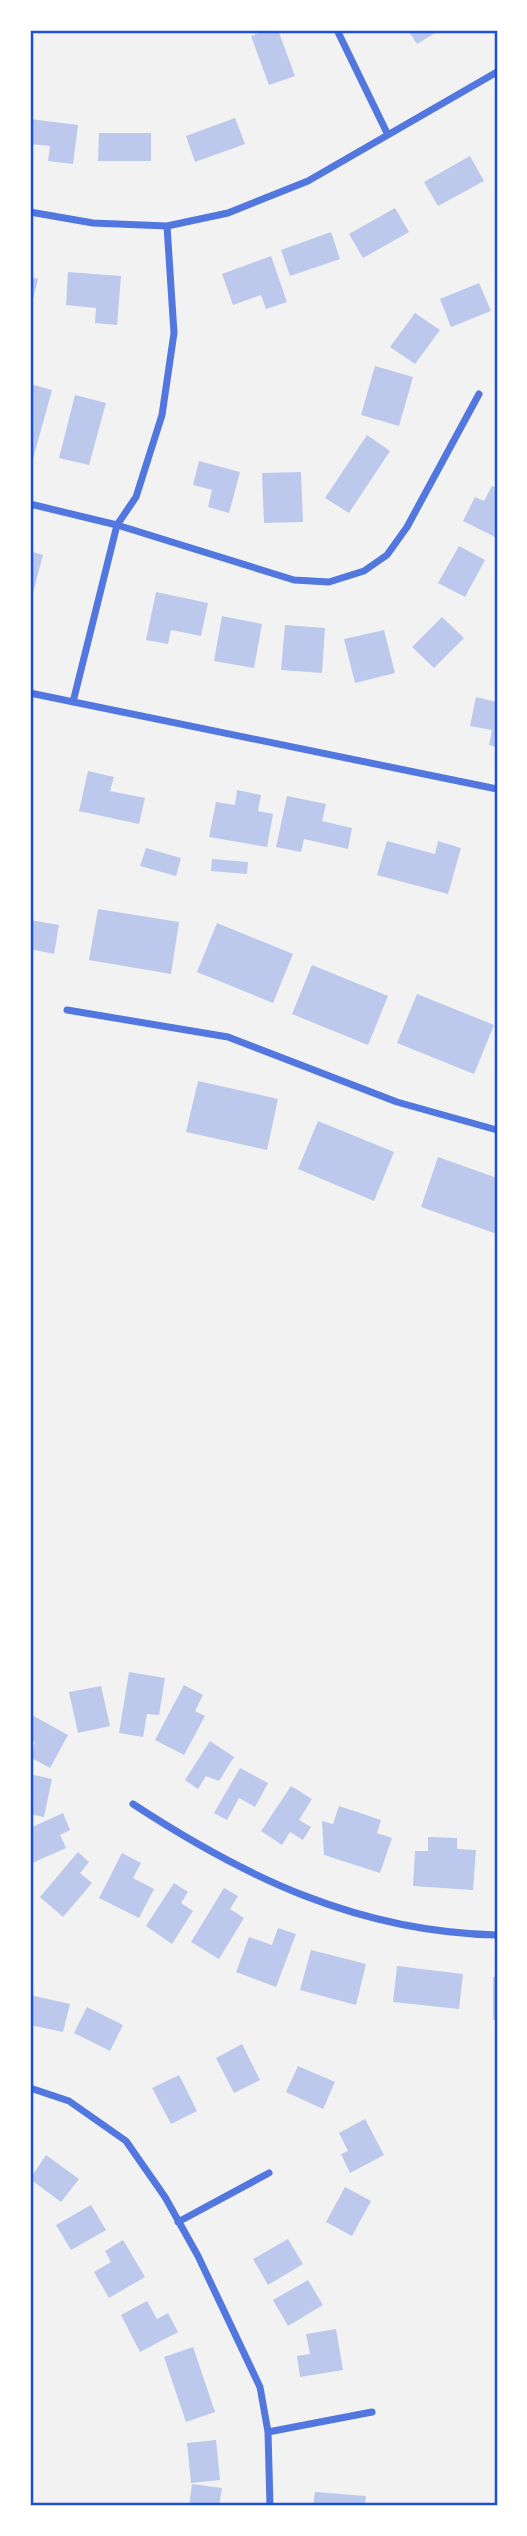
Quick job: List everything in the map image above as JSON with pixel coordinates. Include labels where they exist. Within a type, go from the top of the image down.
[{"type":"street","points":[[337,30],[387,134]]},
{"type":"street","points":[[30,212],[93,223],[167,226],[253,205],[308,181],[497,72]]},
{"type":"street","points":[[73,702],[117,525],[136,497],[147,467],[170,373],[173,293],[167,226]]},
{"type":"street","points":[[30,504],[117,525],[294,580],[330,582],[364,572],[387,555],[407,527],[479,394]]},
{"type":"street","points":[[30,693],[497,789]]},
{"type":"street","points":[[67,1010],[228,1037],[397,1102],[497,1130]]},
{"type":"street","points":[[133,1804],[235,1867],[303,1898],[423,1928],[497,1935]]},
{"type":"street","points":[[30,2088],[69,2101],[126,2141],[165,2197],[260,2387],[268,2431],[270,2506]]},
{"type":"street","points":[[178,2222],[269,2173]]},
{"type":"street","points":[[268,2431],[372,2412]]},
{"type":"building","points":[[267,30],[278,30],[295,76],[269,85],[251,36]]},
{"type":"building","points":[[408,30],[440,30],[417,44]]},
{"type":"building","points":[[235,118],[245,144],[195,162],[186,136]]},
{"type":"building","points":[[30,119],[78,125],[73,164],[48,161],[50,146],[30,144]]},
{"type":"building","points":[[99,133],[151,133],[151,161],[98,161]]},
{"type":"building","points":[[470,156],[484,181],[438,206],[424,182]]},
{"type":"building","points":[[395,208],[409,232],[363,258],[349,234]]},
{"type":"building","points":[[331,232],[340,259],[290,276],[281,250]]},
{"type":"building","points":[[271,256],[287,302],[266,309],[261,295],[233,305],[222,274]]},
{"type":"building","points":[[68,272],[121,276],[117,325],[95,323],[96,308],[66,305]]},
{"type":"building","points":[[30,277],[38,279],[31,307],[30,306]]},
{"type":"building","points":[[479,283],[491,311],[451,327],[440,299]]},
{"type":"building","points":[[415,313],[440,330],[415,364],[390,347]]},
{"type":"building","points":[[375,366],[413,377],[399,426],[361,415]]},
{"type":"building","points":[[30,384],[52,390],[33,459],[30,458]]},
{"type":"building","points":[[75,395],[106,403],[89,465],[59,458]]},
{"type":"building","points":[[367,435],[390,451],[349,513],[325,498]]},
{"type":"building","points":[[199,461],[240,472],[229,513],[208,507],[212,490],[193,485]]},
{"type":"building","points":[[301,472],[303,522],[264,523],[262,473]]},
{"type":"building","points":[[492,486],[497,488],[497,538],[463,521],[475,497],[484,501]]},
{"type":"building","points":[[459,546],[485,560],[465,597],[438,583]]},
{"type":"building","points":[[30,551],[43,555],[31,600],[30,600]]},
{"type":"building","points":[[156,592],[208,603],[201,636],[171,630],[168,644],[146,640]]},
{"type":"building","points":[[222,616],[262,624],[254,668],[214,661]]},
{"type":"building","points":[[442,617],[464,638],[434,668],[412,647]]},
{"type":"building","points":[[285,625],[325,628],[322,673],[281,670]]},
{"type":"building","points":[[384,630],[395,673],[355,683],[344,639]]},
{"type":"building","points":[[476,697],[497,702],[497,747],[489,745],[492,730],[470,726]]},
{"type":"building","points":[[88,771],[114,777],[110,791],[145,798],[139,824],[79,811]]},
{"type":"building","points":[[237,790],[261,795],[258,811],[273,814],[267,847],[209,837],[216,802],[235,805]]},
{"type":"building","points":[[287,796],[326,804],[322,821],[352,828],[348,849],[304,839],[301,852],[276,847]]},
{"type":"building","points":[[387,841],[435,854],[438,841],[461,848],[448,894],[377,875]]},
{"type":"building","points":[[146,848],[181,858],[176,876],[140,866]]},
{"type":"building","points":[[212,859],[248,862],[247,874],[211,871]]},
{"type":"building","points":[[98,909],[179,922],[171,974],[89,960]]},
{"type":"building","points":[[30,920],[59,925],[54,954],[30,949]]},
{"type":"building","points":[[217,923],[293,954],[273,1003],[197,972]]},
{"type":"building","points":[[312,965],[388,996],[368,1045],[292,1014]]},
{"type":"building","points":[[417,994],[494,1025],[474,1074],[397,1043]]},
{"type":"building","points":[[198,1081],[278,1099],[267,1150],[186,1132]]},
{"type":"building","points":[[318,1121],[394,1152],[374,1201],[298,1169]]},
{"type":"building","points":[[438,1157],[497,1178],[497,1234],[421,1207]]},
{"type":"building","points":[[129,1672],[165,1678],[159,1715],[147,1714],[143,1737],[119,1733]]},
{"type":"building","points":[[184,1685],[203,1695],[195,1711],[205,1716],[184,1755],[155,1740]]},
{"type":"building","points":[[101,1686],[110,1726],[78,1733],[69,1692]]},
{"type":"building","points":[[30,1714],[68,1735],[50,1768],[30,1757],[35,1742],[30,1739]]},
{"type":"building","points":[[210,1741],[234,1757],[219,1781],[206,1776],[198,1789],[185,1780]]},
{"type":"building","points":[[240,1768],[268,1783],[255,1807],[239,1798],[227,1820],[214,1813]]},
{"type":"building","points":[[30,1774],[52,1779],[44,1817],[30,1814]]},
{"type":"building","points":[[291,1786],[312,1799],[299,1820],[311,1827],[303,1840],[290,1832],[282,1845],[261,1831]]},
{"type":"building","points":[[339,1806],[381,1820],[377,1833],[392,1838],[380,1873],[324,1855],[322,1821],[333,1824]]},
{"type":"building","points":[[63,1813],[70,1830],[60,1835],[66,1848],[30,1864],[30,1828]]},
{"type":"building","points":[[428,1837],[457,1838],[457,1849],[476,1850],[473,1890],[413,1886],[415,1851],[428,1851]]},
{"type":"building","points":[[78,1852],[89,1862],[80,1873],[92,1883],[63,1917],[40,1897]]},
{"type":"building","points":[[122,1853],[141,1863],[133,1878],[154,1889],[139,1918],[99,1898]]},
{"type":"building","points":[[174,1883],[188,1892],[181,1903],[193,1911],[172,1944],[146,1926]]},
{"type":"building","points":[[224,1888],[238,1896],[230,1909],[244,1918],[219,1959],[191,1942]]},
{"type":"building","points":[[278,1928],[296,1934],[276,1987],[236,1972],[249,1937],[272,1945]]},
{"type":"building","points":[[311,1950],[366,1964],[356,2005],[300,1990]]},
{"type":"building","points":[[397,1966],[463,1974],[459,2009],[393,2002]]},
{"type":"building","points":[[493,1977],[497,1977],[497,2020],[493,2020]]},
{"type":"building","points":[[30,1995],[70,2004],[63,2032],[30,2025]]},
{"type":"building","points":[[87,2007],[123,2025],[110,2051],[74,2033]]},
{"type":"building","points":[[242,2044],[260,2080],[234,2093],[216,2058]]},
{"type":"building","points":[[298,2066],[335,2082],[323,2109],[286,2092]]},
{"type":"building","points":[[179,2075],[197,2111],[171,2124],[152,2088]]},
{"type":"building","points":[[365,2119],[384,2155],[350,2173],[341,2154],[348,2151],[339,2133]]},
{"type":"building","points":[[46,2155],[79,2179],[61,2202],[30,2179]]},
{"type":"building","points":[[345,2187],[371,2201],[352,2236],[326,2222]]},
{"type":"building","points":[[91,2205],[106,2230],[71,2250],[56,2225]]},
{"type":"building","points":[[288,2239],[303,2264],[268,2285],[253,2259]]},
{"type":"building","points":[[123,2240],[145,2277],[109,2298],[94,2272],[111,2262],[105,2251]]},
{"type":"building","points":[[308,2280],[323,2305],[288,2326],[273,2300]]},
{"type":"building","points":[[147,2301],[157,2319],[168,2313],[178,2332],[140,2352],[121,2315]]},
{"type":"building","points":[[336,2329],[343,2370],[300,2377],[297,2356],[310,2354],[306,2334]]},
{"type":"building","points":[[193,2347],[215,2412],[186,2422],[164,2357]]},
{"type":"building","points":[[216,2440],[220,2480],[191,2483],[187,2443]]},
{"type":"building","points":[[192,2484],[222,2488],[219,2506],[189,2506]]},
{"type":"building","points":[[315,2492],[366,2496],[365,2506],[313,2506]]}]
